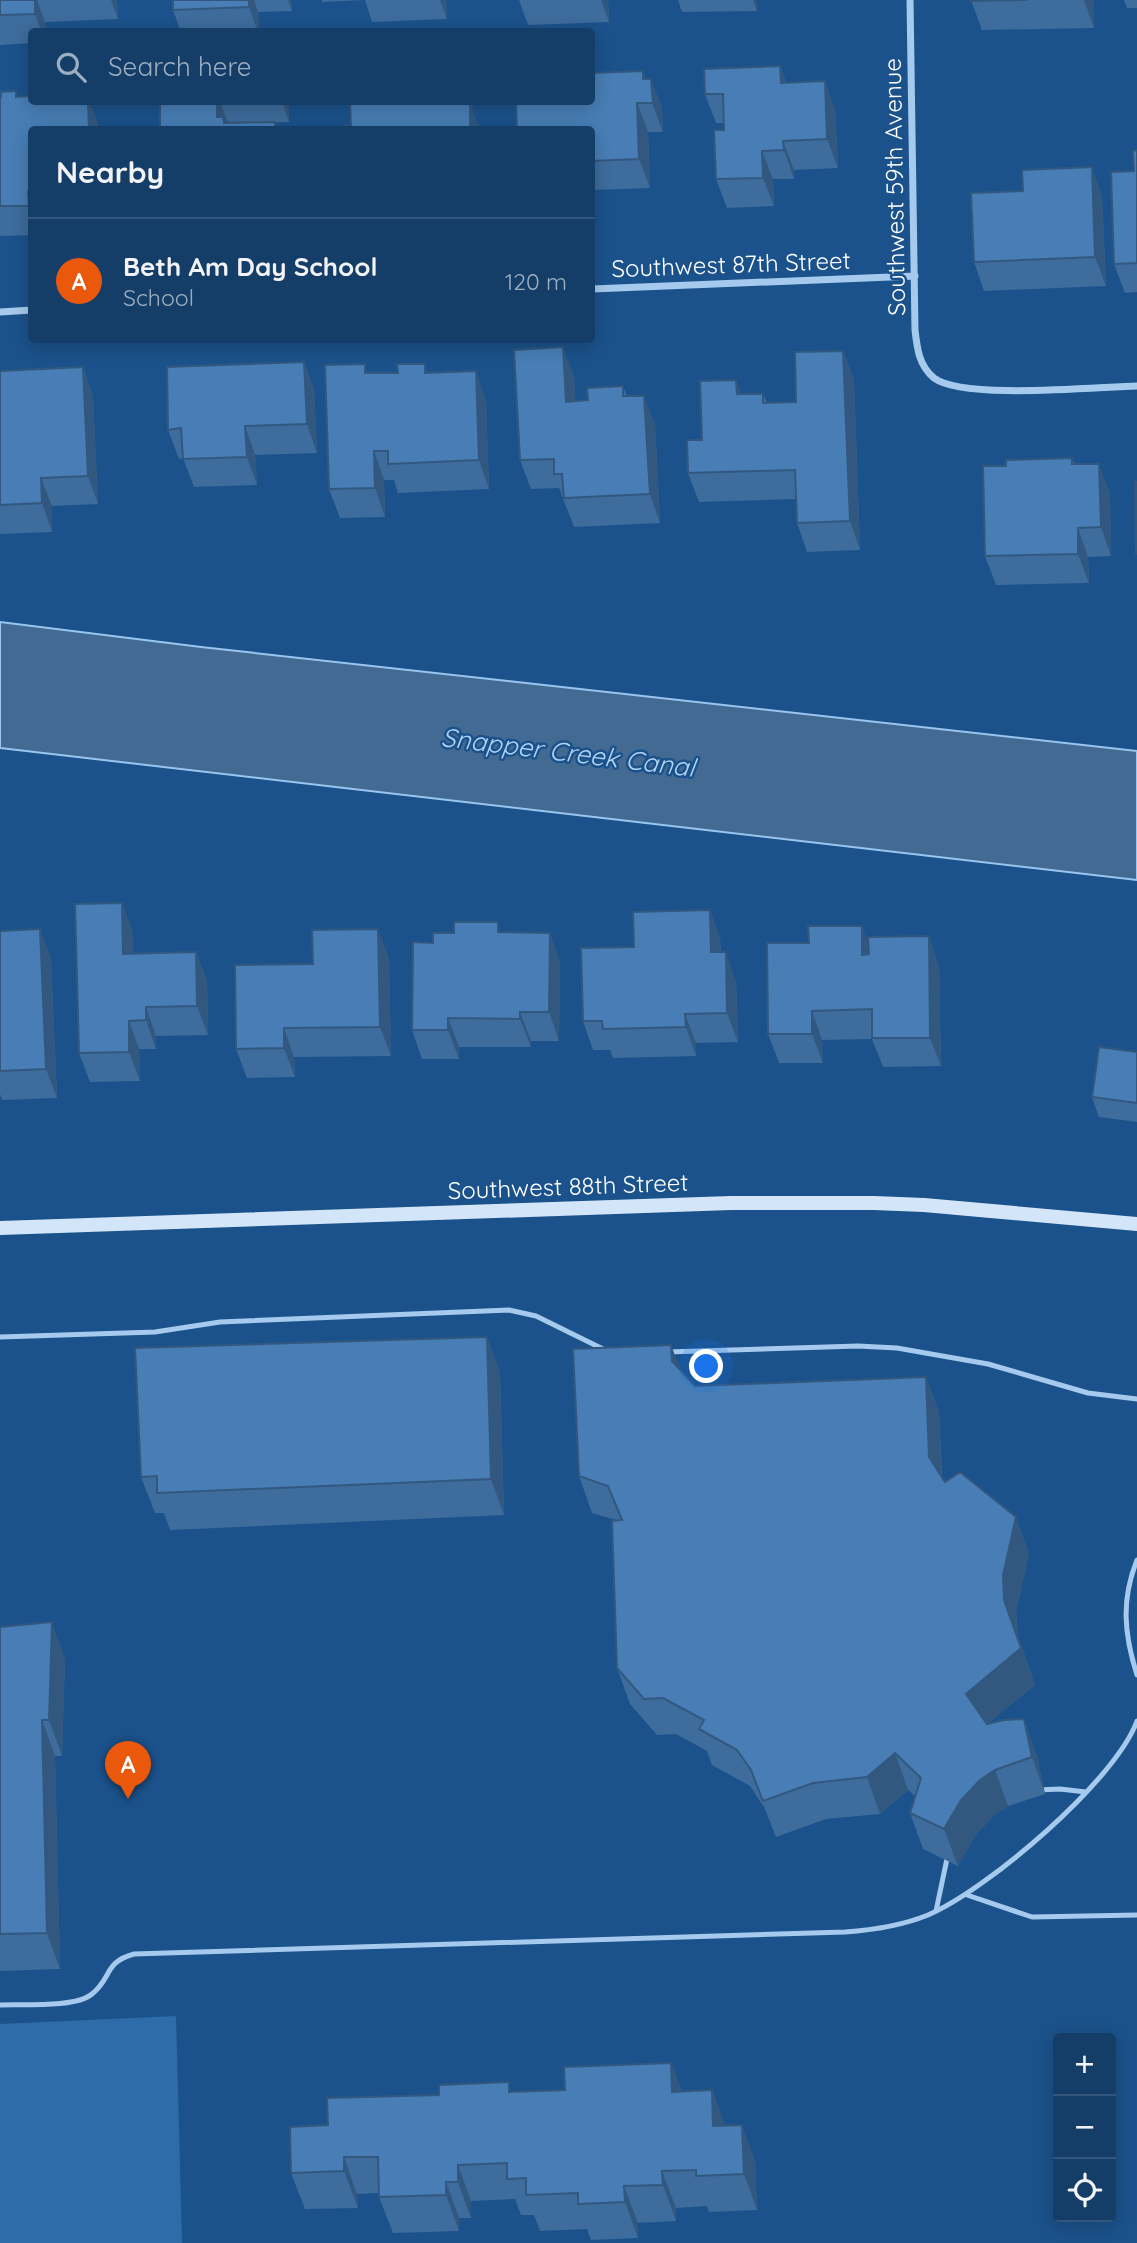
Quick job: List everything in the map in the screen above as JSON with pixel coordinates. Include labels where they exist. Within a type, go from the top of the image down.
[{"type":"street","name":"Southwest 59th Avenue","points":[[910,0],[917,348],[927,371],[936,380],[952,387],[980,391],[1137,386]]},
{"type":"street","name":"Southwest 87th Street","points":[[595,289],[915,276]]},
{"type":"street","points":[[0,312],[28,310]]},
{"type":"street","name":"Southwest 88th Street","points":[[0,1228],[808,1202],[924,1205],[1137,1224]]},
{"type":"lane","points":[[0,1337],[155,1332],[220,1322],[509,1310],[536,1316],[606,1351],[617,1352]]},
{"type":"lane","points":[[655,1352],[846,1346],[897,1348],[988,1364],[1088,1393],[1137,1399]]},
{"type":"lane","points":[[1137,1560],[1129,1582],[1125,1606],[1126,1634],[1137,1675]]},
{"type":"lane","points":[[0,2005],[73,2002],[90,1997],[100,1986],[109,1968],[122,1957],[134,1954],[845,1932],[887,1928],[936,1911],[967,1895],[1039,1838],[1086,1792],[1112,1761],[1137,1721]]},
{"type":"lane","points":[[1032,1790],[1086,1792]]},
{"type":"lane","points":[[936,1911],[949,1851]]},
{"type":"lane","points":[[967,1895],[1032,1917],[1137,1915]]},
{"type":"shaded area","points":[[176,2016],[182,2243],[0,2243],[0,2024]]},
{"type":"water","name":"Snapper Creek Canal","points":[[0,622],[201,647],[1137,751],[1137,880],[0,748]]},
{"type":"building","points":[[0,0],[35,0],[35,14],[0,15]]},
{"type":"building","points":[[173,0],[249,0],[249,7],[173,10]]},
{"type":"building","points":[[780,66],[781,83],[825,81],[827,139],[783,141],[784,150],[762,151],[763,178],[716,179],[714,130],[724,130],[723,94],[705,94],[704,69]]},
{"type":"building","points":[[643,71],[643,79],[651,79],[653,103],[637,103],[639,159],[595,161],[595,126],[517,126],[516,105],[595,105],[595,73]]},
{"type":"building","points":[[16,91],[16,97],[28,96],[28,105],[88,105],[89,126],[28,126],[28,206],[0,206],[1,92]]},
{"type":"building","points":[[160,105],[217,105],[217,117],[223,117],[224,123],[275,122],[275,126],[160,126]]},
{"type":"building","points":[[350,105],[470,105],[470,126],[351,126]]},
{"type":"building","points":[[1137,150],[1137,263],[1114,264],[1111,172],[1134,171],[1133,151]]},
{"type":"building","points":[[1092,167],[1095,257],[974,262],[971,193],[1023,191],[1022,170]]},
{"type":"building","points":[[563,347],[566,402],[588,400],[587,388],[623,386],[623,396],[644,396],[650,494],[564,498],[562,474],[554,474],[554,459],[520,460],[514,350]]},
{"type":"building","points":[[843,351],[850,521],[797,523],[795,470],[688,473],[687,440],[702,440],[700,381],[736,380],[737,394],[763,394],[763,403],[796,402],[795,352]]},
{"type":"building","points":[[304,362],[307,424],[245,426],[247,457],[183,459],[181,428],[168,430],[167,367]]},
{"type":"building","points":[[365,364],[365,373],[398,373],[397,364],[425,364],[425,373],[476,371],[479,460],[388,464],[388,451],[374,451],[375,488],[329,489],[325,365]]},
{"type":"building","points":[[83,367],[88,476],[41,478],[42,503],[0,505],[0,371]]},
{"type":"building","points":[[1072,458],[1072,464],[1099,464],[1101,527],[1078,528],[1078,554],[985,556],[983,466],[1006,466],[1006,460]]},
{"type":"building","points":[[1137,482],[1137,554],[1136,554]]},
{"type":"building","points":[[122,903],[123,954],[196,952],[197,1006],[146,1007],[146,1020],[129,1021],[129,1052],[79,1053],[75,904]]},
{"type":"building","points":[[710,910],[711,952],[726,952],[727,1013],[685,1014],[686,1027],[603,1029],[602,1021],[583,1021],[581,948],[634,947],[633,912]]},
{"type":"building","points":[[454,922],[498,922],[498,932],[550,933],[549,1012],[520,1012],[520,1019],[448,1018],[448,1030],[412,1030],[413,942],[433,943],[433,933],[454,933]]},
{"type":"building","points":[[808,926],[862,926],[862,955],[869,954],[868,937],[929,936],[930,1038],[872,1038],[872,1009],[812,1011],[812,1034],[768,1034],[767,943],[809,943]]},
{"type":"building","points":[[40,929],[46,1069],[0,1071],[0,931]]},
{"type":"building","points":[[378,929],[380,1027],[284,1028],[284,1048],[236,1049],[235,965],[313,964],[312,930]]},
{"type":"building","points":[[1099,1047],[1137,1052],[1137,1103],[1092,1097]]},
{"type":"building","points":[[487,1337],[491,1479],[157,1493],[157,1476],[141,1477],[135,1348]]},
{"type":"building","points":[[671,1345],[672,1361],[695,1386],[926,1377],[929,1457],[945,1482],[960,1472],[1016,1517],[1003,1575],[1004,1600],[1021,1648],[966,1694],[987,1724],[1024,1719],[1032,1757],[995,1770],[980,1780],[961,1800],[944,1829],[910,1813],[921,1778],[895,1753],[867,1777],[813,1783],[763,1801],[751,1770],[737,1750],[699,1729],[704,1720],[663,1698],[644,1699],[617,1668],[612,1521],[622,1520],[608,1486],[579,1476],[573,1349]]},
{"type":"building","points":[[52,1622],[49,1720],[42,1720],[47,1933],[0,1934],[0,1627]]},
{"type":"building","points":[[671,2063],[672,2092],[712,2090],[713,2126],[742,2125],[744,2174],[696,2176],[696,2170],[662,2171],[663,2185],[624,2186],[625,2202],[578,2204],[578,2193],[526,2195],[526,2178],[507,2179],[507,2163],[458,2165],[458,2182],[446,2182],[446,2195],[379,2197],[378,2157],[344,2157],[344,2171],[291,2173],[290,2127],[328,2125],[327,2098],[439,2095],[439,2085],[509,2082],[509,2092],[565,2090],[564,2067]]},
{"type":"place","name":"Beth Am Day School","points":[[128,1799]]}]
